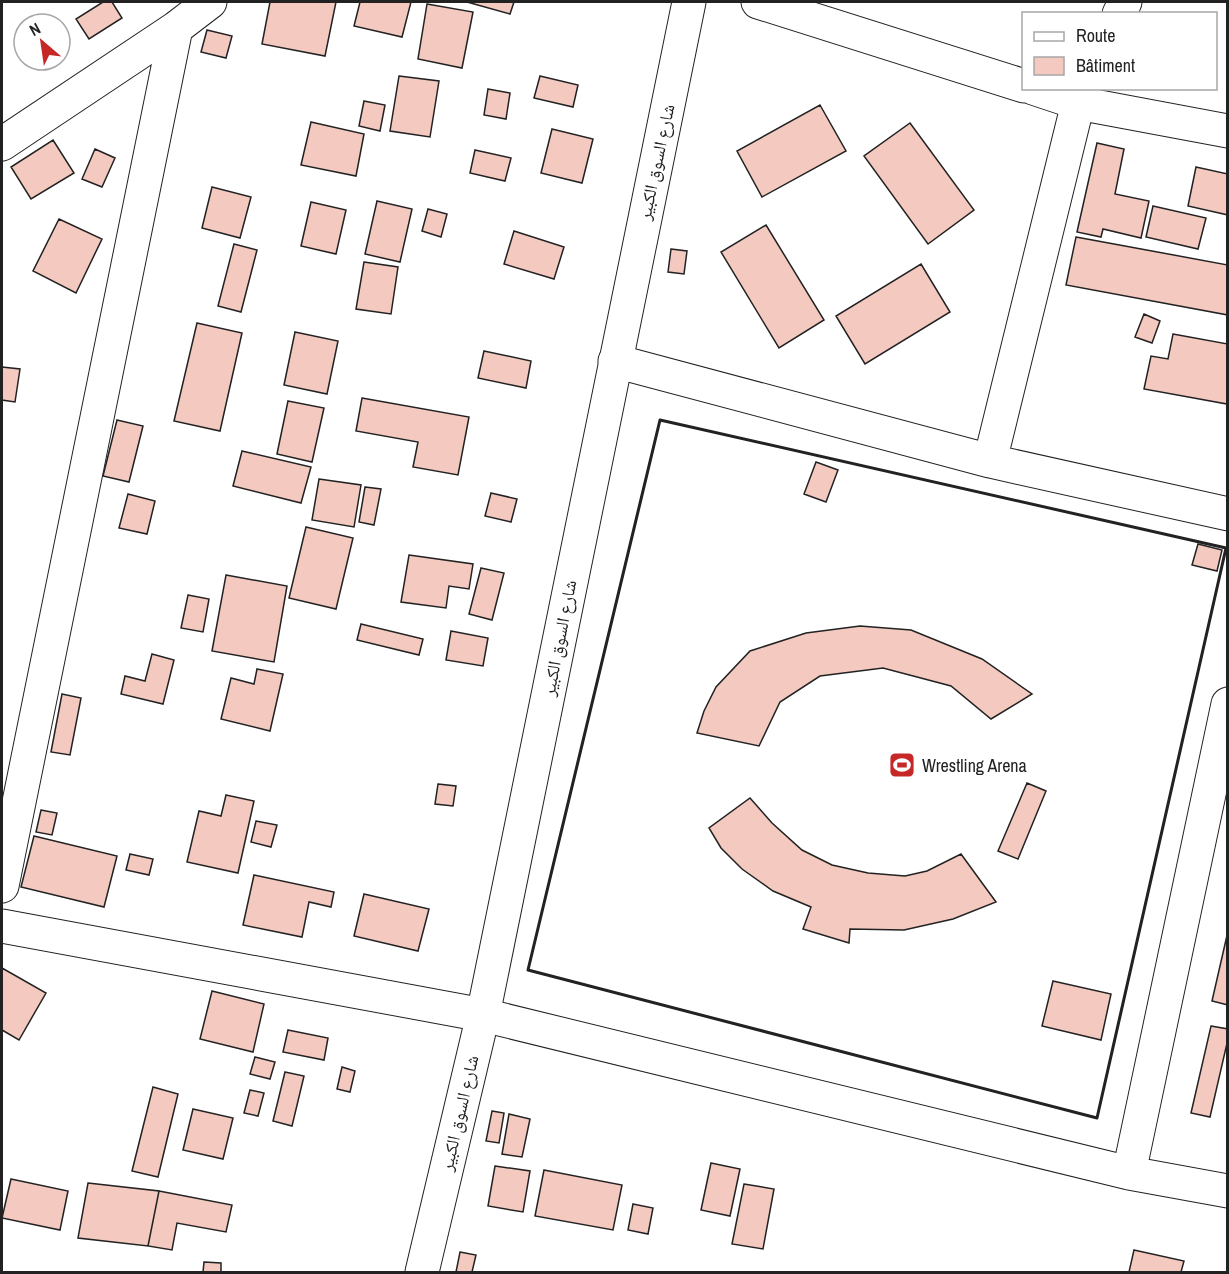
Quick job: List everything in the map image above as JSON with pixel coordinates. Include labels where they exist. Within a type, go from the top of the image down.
[{"type":"street","points":[[2,144],[176,28],[210,2]]},
{"type":"street","name":"شارع السوق الكبير","points":[[422,1272],[483,1015],[689,2]]},
{"type":"street","points":[[758,2],[1022,86]]},
{"type":"street","points":[[2,886],[176,28]]},
{"type":"street","points":[[1045,90],[1081,96],[1227,131]]},
{"type":"street","points":[[990,461],[1081,96]]},
{"type":"street","points":[[615,361],[990,461],[1227,514]]},
{"type":"street","points":[[1129,1173],[1227,704]]},
{"type":"street","points":[[2,927],[483,1015],[1129,1173],[1227,1191]]},
{"type":"building","points":[[103,2],[112,2],[122,18],[89,39],[76,19]]},
{"type":"building","points":[[270,2],[336,2],[325,56],[262,44]]},
{"type":"building","points":[[360,2],[411,2],[402,37],[354,26]]},
{"type":"building","points":[[467,2],[514,2],[510,14]]},
{"type":"building","points":[[427,4],[473,12],[462,68],[418,59]]},
{"type":"building","points":[[207,30],[232,36],[226,58],[201,52]]},
{"type":"building","points":[[399,76],[439,81],[430,137],[390,131]]},
{"type":"building","points":[[540,76],[578,85],[573,107],[534,98]]},
{"type":"building","points":[[488,89],[510,93],[506,119],[484,115]]},
{"type":"building","points":[[364,101],[385,105],[380,131],[359,126]]},
{"type":"building","points":[[820,105],[846,151],[762,197],[737,151]]},
{"type":"building","points":[[311,122],[364,134],[356,176],[301,165]]},
{"type":"building","points":[[910,123],[974,210],[928,244],[864,156]]},
{"type":"building","points":[[552,129],[593,139],[582,183],[541,173]]},
{"type":"building","points":[[53,140],[74,173],[31,199],[11,167]]},
{"type":"building","points":[[1097,143],[1124,149],[1115,194],[1149,201],[1141,238],[1103,229],[1101,237],[1077,232]]},
{"type":"building","points":[[95,149],[115,158],[102,187],[82,179]]},
{"type":"building","points":[[475,150],[511,158],[505,181],[470,173]]},
{"type":"building","points":[[1196,167],[1228,174],[1228,215],[1188,206]]},
{"type":"building","points":[[212,187],[251,197],[240,238],[202,228]]},
{"type":"building","points":[[377,201],[412,209],[400,262],[365,254]]},
{"type":"building","points":[[311,202],[346,210],[336,254],[301,246]]},
{"type":"building","points":[[1153,206],[1206,218],[1198,249],[1146,237]]},
{"type":"building","points":[[428,209],[447,214],[441,237],[422,231]]},
{"type":"building","points":[[59,219],[102,239],[76,293],[33,271]]},
{"type":"building","points":[[766,225],[824,320],[779,348],[721,252]]},
{"type":"building","points":[[514,231],[564,247],[554,279],[504,264]]},
{"type":"building","points":[[1076,237],[1228,265],[1228,315],[1066,285]]},
{"type":"building","points":[[234,244],[257,250],[241,312],[218,306]]},
{"type":"building","points":[[671,249],[687,251],[684,274],[668,272]]},
{"type":"building","points":[[364,262],[398,267],[391,314],[356,309]]},
{"type":"building","points":[[921,264],[950,312],[865,364],[836,316]]},
{"type":"building","points":[[1144,314],[1160,321],[1152,343],[1135,337]]},
{"type":"building","points":[[197,323],[242,333],[220,431],[174,421]]},
{"type":"building","points":[[295,332],[338,341],[327,394],[284,385]]},
{"type":"building","points":[[1173,334],[1228,344],[1227,404],[1144,389],[1151,356],[1168,359]]},
{"type":"building","points":[[484,351],[531,361],[526,388],[478,378]]},
{"type":"building","points":[[2,367],[20,369],[15,402],[2,400]]},
{"type":"building","points":[[362,398],[469,417],[458,475],[413,467],[418,442],[356,431]]},
{"type":"building","points":[[288,401],[324,408],[312,462],[277,454]]},
{"type":"building","points":[[117,420],[143,426],[129,482],[103,476]]},
{"type":"building","points":[[242,451],[311,467],[301,503],[233,486]]},
{"type":"building","points":[[816,462],[838,470],[826,502],[804,494]]},
{"type":"building","points":[[319,479],[361,485],[354,527],[312,520]]},
{"type":"building","points":[[365,487],[381,489],[374,525],[359,522]]},
{"type":"building","points":[[491,493],[517,499],[511,522],[485,516]]},
{"type":"building","points":[[128,494],[155,501],[147,534],[119,528]]},
{"type":"building","points":[[306,527],[353,538],[336,609],[289,598]]},
{"type":"building","points":[[1198,544],[1222,550],[1217,571],[1192,565]]},
{"type":"building","points":[[409,555],[473,564],[469,589],[449,586],[446,608],[401,602]]},
{"type":"building","points":[[481,568],[504,573],[492,620],[469,614]]},
{"type":"building","points":[[226,575],[287,586],[274,662],[212,651]]},
{"type":"building","points":[[188,595],[209,599],[203,632],[181,628]]},
{"type":"building","points":[[361,624],[423,639],[419,655],[357,640]]},
{"type":"building","points":[[860,626],[911,630],[982,659],[1032,694],[991,719],[951,686],[883,668],[820,676],[780,702],[759,746],[697,733],[704,711],[716,687],[750,651],[806,633]]},
{"type":"building","points":[[451,631],[488,638],[483,666],[446,660]]},
{"type":"building","points":[[152,654],[174,660],[163,704],[121,694],[125,676],[145,681]]},
{"type":"building","points":[[257,669],[283,674],[270,731],[221,719],[231,678],[254,684]]},
{"type":"building","points":[[62,694],[81,698],[70,755],[51,752]]},
{"type":"building","points":[[1027,783],[1046,791],[1018,859],[998,851]]},
{"type":"building","points":[[438,784],[456,786],[453,806],[435,804]]},
{"type":"building","points":[[226,795],[254,801],[238,873],[187,862],[199,811],[221,816]]},
{"type":"building","points":[[750,798],[772,823],[802,850],[832,865],[868,873],[905,876],[927,871],[961,854],[996,902],[953,919],[904,930],[850,929],[849,943],[803,929],[811,907],[773,891],[742,869],[721,848],[709,828]]},
{"type":"building","points":[[41,810],[57,813],[52,835],[36,832]]},
{"type":"building","points":[[256,821],[277,825],[271,847],[251,842]]},
{"type":"building","points":[[34,836],[117,856],[104,907],[21,887]]},
{"type":"building","points":[[130,854],[153,859],[149,875],[126,870]]},
{"type":"building","points":[[254,875],[334,892],[331,907],[309,902],[302,937],[243,925]]},
{"type":"building","points":[[364,894],[429,909],[418,951],[354,936]]},
{"type":"building","points":[[1228,931],[1228,1005],[1212,1001]]},
{"type":"building","points":[[2,968],[46,993],[19,1040],[2,1030]]},
{"type":"building","points":[[1053,981],[1111,994],[1101,1040],[1042,1026]]},
{"type":"building","points":[[212,991],[264,1004],[253,1052],[200,1039]]},
{"type":"building","points":[[1211,1026],[1228,1029],[1228,1039],[1210,1117],[1191,1113]]},
{"type":"building","points":[[288,1030],[328,1038],[324,1060],[283,1052]]},
{"type":"building","points":[[255,1057],[275,1062],[270,1079],[250,1074]]},
{"type":"building","points":[[342,1067],[355,1071],[350,1092],[337,1089]]},
{"type":"building","points":[[285,1072],[304,1076],[292,1126],[273,1121]]},
{"type":"building","points":[[153,1087],[178,1094],[158,1177],[132,1171]]},
{"type":"building","points":[[250,1090],[264,1093],[258,1116],[244,1113]]},
{"type":"building","points":[[193,1109],[233,1118],[223,1159],[183,1150]]},
{"type":"building","points":[[492,1111],[504,1113],[499,1143],[486,1141]]},
{"type":"building","points":[[509,1114],[530,1119],[522,1157],[502,1154]]},
{"type":"building","points":[[711,1163],[740,1169],[730,1216],[701,1210]]},
{"type":"building","points":[[495,1166],[530,1171],[523,1212],[488,1206]]},
{"type":"building","points":[[544,1170],[622,1185],[613,1230],[535,1216]]},
{"type":"building","points":[[11,1179],[68,1191],[60,1230],[2,1218]]},
{"type":"building","points":[[88,1183],[159,1191],[148,1246],[78,1238]]},
{"type":"building","points":[[744,1184],[774,1189],[763,1249],[732,1244]]},
{"type":"building","points":[[159,1191],[232,1205],[226,1232],[177,1223],[172,1250],[148,1246]]},
{"type":"building","points":[[633,1204],[653,1208],[648,1234],[628,1230]]},
{"type":"building","points":[[1134,1250],[1184,1261],[1181,1272],[1129,1272]]},
{"type":"building","points":[[460,1252],[476,1255],[472,1272],[456,1272]]},
{"type":"building","points":[[204,1262],[221,1263],[221,1272],[203,1272]]},
{"type":"wall","points":[[660,420],[1226,548],[1097,1118],[528,970],[660,420]]},
{"type":"place","name":"Wrestling Arena","points":[[902,765]]}]
